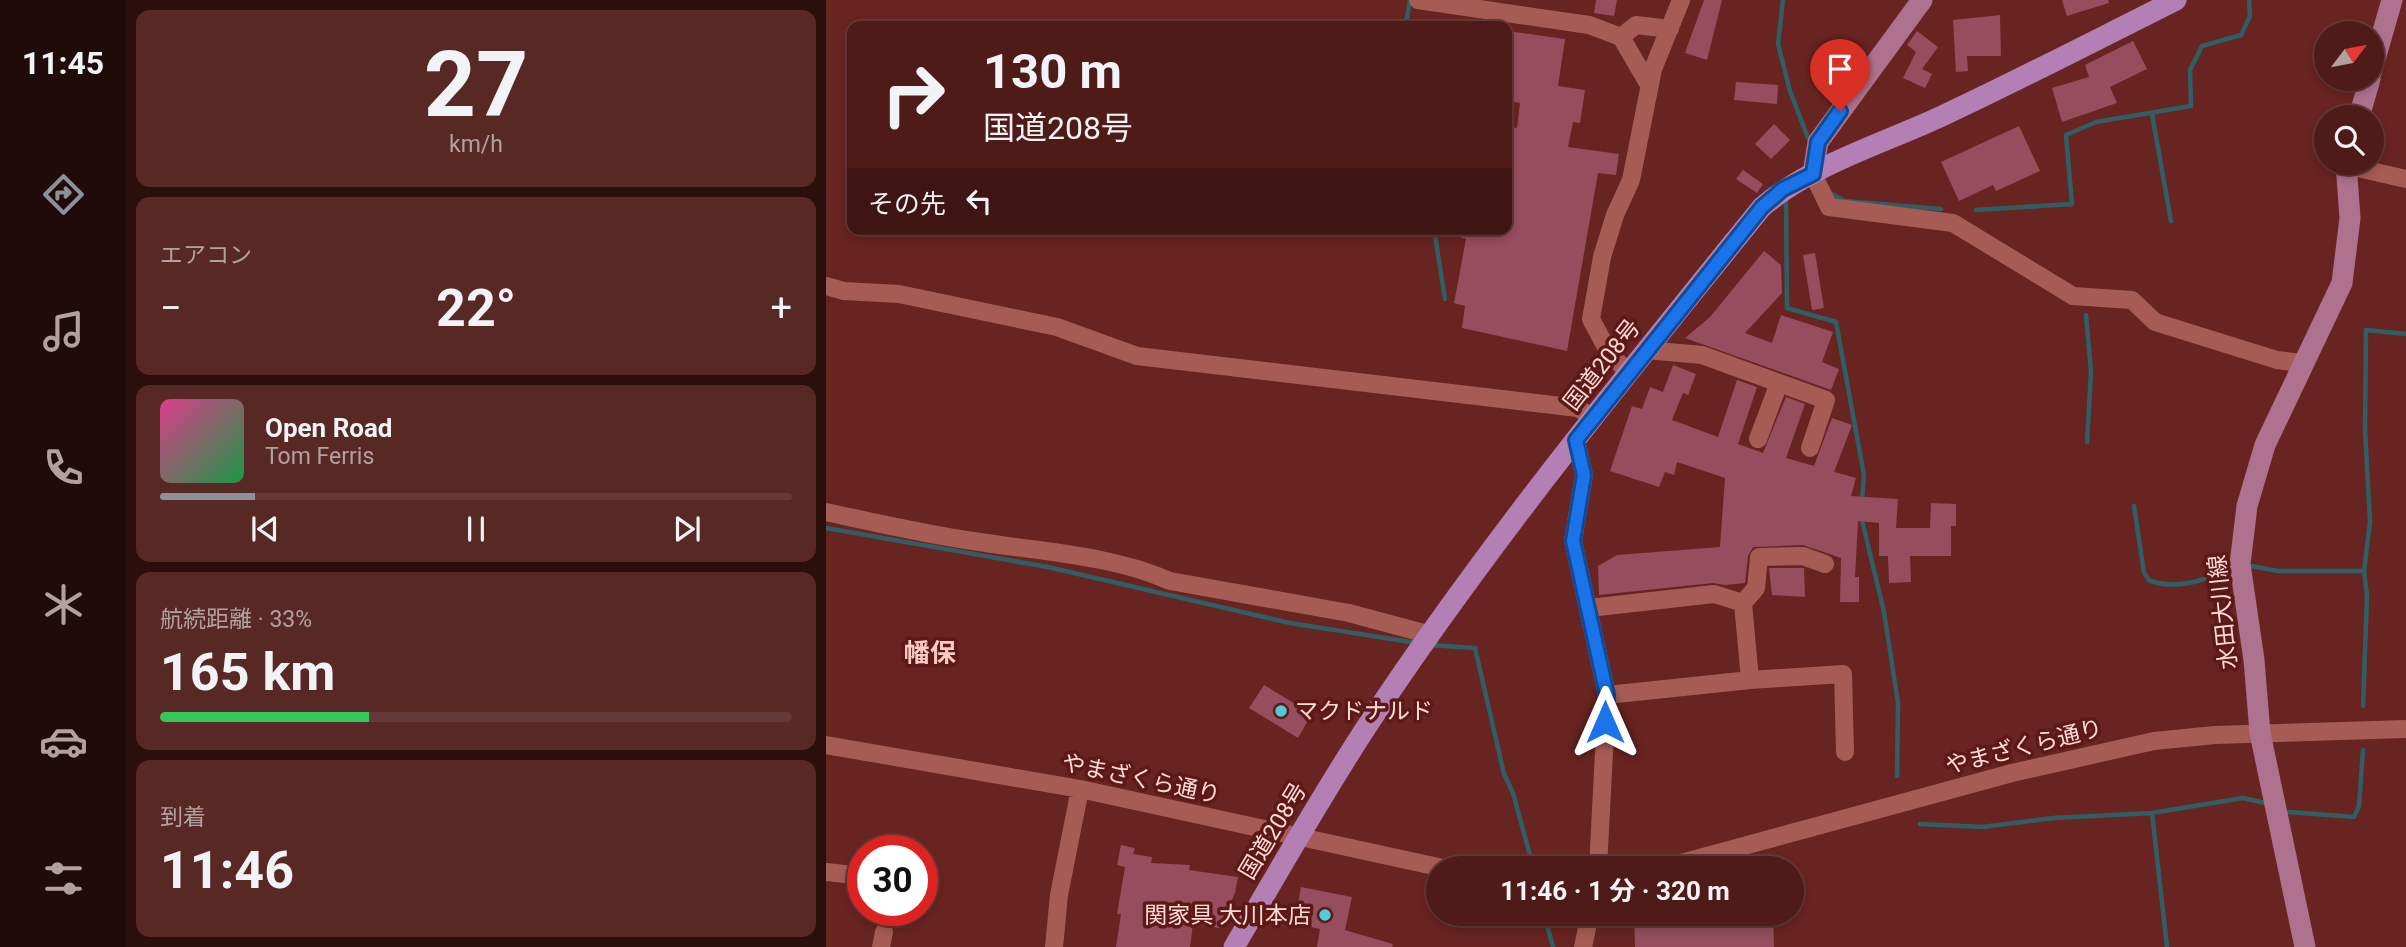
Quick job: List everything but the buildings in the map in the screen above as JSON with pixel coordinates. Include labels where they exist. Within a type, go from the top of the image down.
[{"type":"highway","name":"国道208号","points":[[1234,947],[1340,769],[1425,643],[1593,418],[1762,207],[1783,189],[1813,174],[1971,102],[2176,0]]},
{"type":"main road","points":[[1813,174],[1818,142],[1922,0]]},
{"type":"main road","points":[[2384,28],[2392,0]]},
{"type":"main road","name":"水田大川線","points":[[2305,947],[2260,733],[2254,660],[2240,564],[2241,541],[2252,484],[2265,444],[2302,363],[2332,309],[2342,283],[2350,218],[2346,175]]},
{"type":"street","points":[[1418,0],[1589,25],[1621,37],[1649,85]]},
{"type":"street","points":[[1628,373],[1608,351],[1591,319],[1602,257],[1615,215],[1631,180],[1649,85],[1681,0]]},
{"type":"street","points":[[1621,37],[1636,25],[1670,29]]},
{"type":"street","points":[[1813,174],[1829,207],[1953,223],[2073,296],[2132,300],[2155,322],[2277,360],[2302,363]]},
{"type":"street","points":[[2384,174],[2406,179]]},
{"type":"street","points":[[826,286],[844,291],[898,293],[1057,327],[1137,355],[1578,408],[1593,418]]},
{"type":"street","points":[[1646,351],[1702,355],[1826,400],[1810,448]]},
{"type":"street","points":[[1758,439],[1779,383]]},
{"type":"street","points":[[1576,440],[1584,475],[1573,541],[1607,695],[1599,856]]},
{"type":"street","points":[[826,512],[929,535],[1064,554],[1150,573],[1170,581],[1349,613],[1425,643]]},
{"type":"street","points":[[1750,680],[1743,603],[1756,588],[1759,557],[1803,556],[1825,564]]},
{"type":"street","points":[[1589,608],[1714,594],[1743,603]]},
{"type":"street","points":[[1607,695],[1750,680],[1843,674],[1845,752]]},
{"type":"street","name":"やまざくら通り","points":[[1708,856],[2084,755],[2154,741],[2260,733],[2406,729]]},
{"type":"street","name":"やまざくら通り","points":[[826,745],[1080,789],[1299,839],[1426,865]]},
{"type":"street","points":[[1054,947],[1059,895],[1080,789]]},
{"type":"street","points":[[826,872],[847,874]]},
{"type":"street","points":[[1583,947],[1587,926]]},
{"type":"waterway","points":[[1405,21],[1410,0]]},
{"type":"waterway","points":[[1783,0],[1778,44],[1790,91],[1808,138]]},
{"type":"waterway","points":[[1976,210],[2072,204],[2066,135],[2096,122],[2191,106],[2190,70],[2202,46],[2241,35],[2250,16],[2249,0]]},
{"type":"waterway","points":[[2152,114],[2171,221]]},
{"type":"waterway","points":[[1832,194],[1845,201],[1941,209]]},
{"type":"waterway","points":[[1786,201],[1787,308],[1836,322],[1864,475],[1862,500]]},
{"type":"waterway","points":[[1435,235],[1445,299]]},
{"type":"waterway","points":[[2086,315],[2091,372],[2087,442]]},
{"type":"waterway","points":[[2363,706],[2367,596],[2364,571],[2370,522],[2365,430],[2366,330],[2406,334]]},
{"type":"waterway","points":[[2134,506],[2144,573],[2150,581],[2161,584],[2194,582],[2234,564]]},
{"type":"waterway","points":[[1861,516],[1884,612],[1898,703],[1897,776]]},
{"type":"waterway","points":[[826,528],[1048,567],[1290,623],[1417,643]]},
{"type":"waterway","points":[[2246,565],[2278,571],[2364,571]]},
{"type":"waterway","points":[[1429,645],[1475,648],[1504,774],[1513,793],[1530,856]]},
{"type":"waterway","points":[[2289,812],[2354,817],[2359,806],[2363,750]]},
{"type":"waterway","points":[[1920,824],[1982,827],[2053,818],[2152,813],[2243,798],[2265,803]]},
{"type":"waterway","points":[[2152,813],[2167,947]]},
{"type":"waterway","points":[[1547,926],[1553,947]]},
{"type":"place","name":"マクドナルド","points":[[1281,711]]},
{"type":"place","name":"関家具 大川本店","points":[[1325,915]]},
{"type":"district","name":"幡保","points":[[930,653]]},
{"type":"route","points":[[1605,722],[1607,695],[1573,541],[1584,475],[1576,440],[1762,207],[1783,189],[1813,174],[1818,142],[1840,111]]}]
